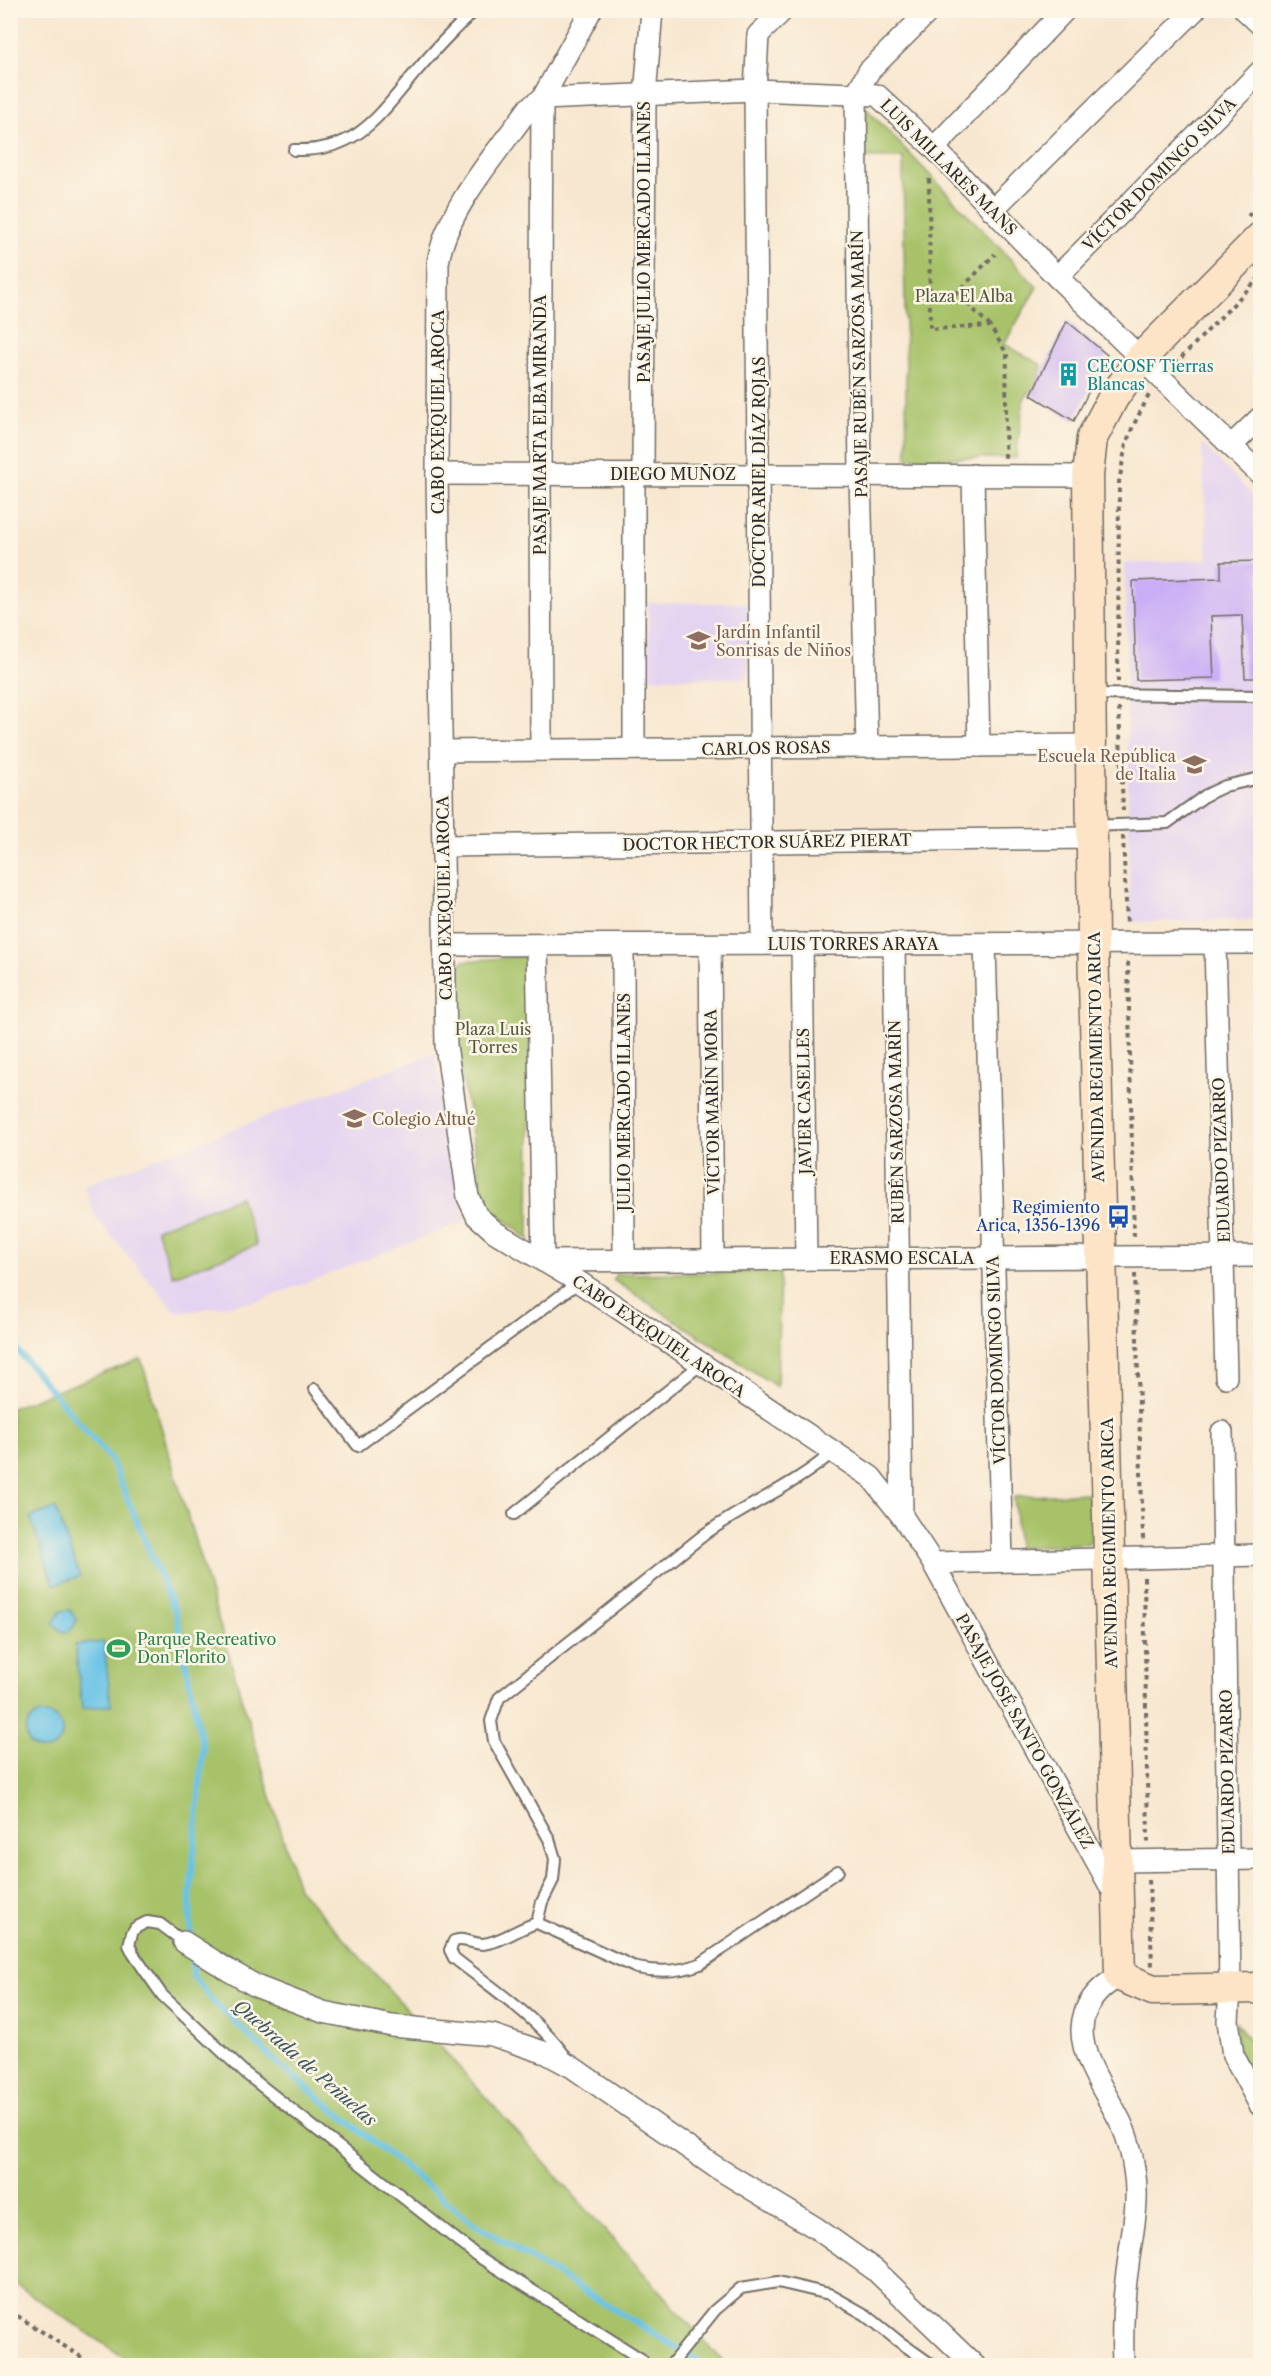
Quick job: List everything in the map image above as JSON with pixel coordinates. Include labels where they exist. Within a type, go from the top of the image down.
[{"type":"street","points":[[542,99],[591,10]]},
{"type":"street","name":"PASAJE JULIO MERCADO ILLANES","points":[[634,749],[645,96],[652,10]]},
{"type":"street","name":"DOCTOR ARIEL DÍAZ ROJAS","points":[[762,944],[755,90],[758,35],[783,10]]},
{"type":"street","points":[[856,94],[869,70],[930,10]]},
{"type":"street","points":[[934,148],[1065,10]]},
{"type":"street","points":[[992,210],[1195,10]]},
{"type":"street","points":[[1245,10],[1260,24]]},
{"type":"street","name":"VÍCTOR DOMINGO SILVA","points":[[1057,277],[1260,72]]},
{"type":"street","name":"LUIS MILLARES MANS","points":[[542,99],[755,90],[877,94],[934,148],[1057,277],[1260,474]]},
{"type":"street","name":"PASAJE RUBÉN SARZOSA MARÍN","points":[[856,94],[860,475],[867,747]]},
{"type":"street","name":"CABO EXEQUIEL AROCA","points":[[542,99],[529,108],[458,207],[450,220],[440,248],[437,474],[446,1045],[468,1197],[477,1216],[485,1225],[579,1282],[700,1365],[871,1477],[902,1515],[933,1563]]},
{"type":"street","name":"PASAJE MARTA ELBA MIRANDA","points":[[541,750],[542,99]]},
{"type":"street","name":"AVENIDA REGIMIENTO ARICA","points":[[1120,1976],[1093,943],[1091,745],[1105,694],[1088,476],[1092,438],[1113,398],[1151,368],[1260,238]]},
{"type":"street","points":[[1231,446],[1260,418]]},
{"type":"street","name":"DIEGO MUÑOZ","points":[[437,474],[1088,476]]},
{"type":"street","points":[[973,475],[979,746]]},
{"type":"street","name":"CARLOS ROSAS","points":[[442,751],[1091,745]]},
{"type":"street","name":"DOCTOR HECTOR SUÁREZ PIERAT","points":[[442,846],[762,842],[1092,832]]},
{"type":"street","name":"EDUARDO PIZARRO","points":[[1215,943],[1226,1377]]},
{"type":"street","name":"LUIS TORRES ARAYA","points":[[445,945],[1260,943]]},
{"type":"street","name":"JAVIER CASELLES","points":[[802,944],[806,1259]]},
{"type":"street","name":"RUBÉN SARZOSA MARÍN","points":[[894,944],[902,1515]]},
{"type":"street","name":"VÍCTOR DOMINGO SILVA","points":[[985,944],[1002,1561]]},
{"type":"street","points":[[537,945],[543,1261]]},
{"type":"street","name":"JULIO MERCADO ILLANES","points":[[623,945],[624,1260]]},
{"type":"street","name":"VÍCTOR MARÍN MORA","points":[[710,945],[713,1260]]},
{"type":"street","name":"ERASMO ESCALA","points":[[543,1261],[1260,1256]]},
{"type":"street","name":"EDUARDO PIZARRO","points":[[1221,1432],[1230,1988],[1228,2021],[1233,2055],[1260,2105]]},
{"type":"street","points":[[933,1563],[1260,1555]]},
{"type":"street","name":"PASAJE JOSÉ SANTO GONZÁLEZ","points":[[933,1563],[1118,1900]]},
{"type":"street","points":[[1117,1861],[1260,1859]]},
{"type":"street","points":[[191,1947],[258,1987],[323,2012],[392,2026],[492,2035],[519,2043],[572,2067],[714,2166],[816,2228],[875,2270],[975,2366]]},
{"type":"street","points":[[1123,2366],[1124,2298],[1135,2215],[1135,2172],[1123,2127],[1085,2053],[1082,2027],[1084,2014],[1094,1995],[1120,1976],[1153,1990],[1260,1988]]},
{"type":"lane","points":[[294,150],[330,147],[368,128],[434,51],[476,10]]},
{"type":"lane","points":[[1105,694],[1260,696]]},
{"type":"lane","points":[[1092,832],[1123,825],[1167,822],[1206,795],[1225,786],[1260,778]]},
{"type":"lane","points":[[315,1389],[358,1446],[579,1282]]},
{"type":"lane","points":[[514,1514],[700,1365]]},
{"type":"lane","points":[[537,1923],[538,1912],[553,1880],[555,1859],[549,1839],[494,1741],[491,1721],[499,1698],[705,1534],[730,1516],[793,1482],[834,1451]]},
{"type":"lane","points":[[572,2067],[560,2048],[534,2022],[451,1954],[451,1945],[459,1939],[478,1944],[495,1942],[522,1927],[537,1923],[638,1968],[664,1972],[676,1971],[700,1964],[838,1871]]},
{"type":"lane","points":[[191,1947],[160,1924],[147,1922],[135,1928],[129,1945],[162,1995],[245,2073],[476,2255],[641,2359],[646,2366]]},
{"type":"lane","points":[[670,2366],[715,2310],[741,2288],[778,2282],[829,2294],[866,2315],[905,2346],[937,2366]]},
{"type":"path","points":[[929,179],[930,329],[990,326]]},
{"type":"path","points":[[995,254],[957,293],[990,326],[1007,354],[1005,475]]},
{"type":"path","points":[[1153,1990],[1144,1558],[1123,825],[1105,694],[1117,562],[1120,473],[1133,426],[1150,393],[1151,368],[1260,277]]},
{"type":"path","points":[[10,2312],[95,2366]]},
{"type":"shaded area","points":[[1202,444],[1260,503],[1260,920],[1130,922],[1125,564],[1208,559]]},
{"type":"shaded area","name":"Jardín Infantil Sonrisas de Niños","points":[[648,603],[748,603],[748,678],[649,678]]},
{"type":"shaded area","name":"Colegio Altué","points":[[435,1053],[466,1221],[259,1301],[177,1313],[96,1218],[84,1185]]},
{"type":"green space","name":"Plaza El Alba","points":[[863,105],[1037,287],[1004,344],[1042,365],[1036,386],[1024,398],[1016,458],[907,458],[903,158],[864,158]]},
{"type":"green space","name":"Plaza Luis Torres","points":[[531,956],[529,1240],[492,1209],[483,1197],[456,1041],[457,968],[463,961]]},
{"type":"green space","points":[[240,1197],[257,1245],[173,1276],[156,1229]]},
{"type":"green space","points":[[780,1272],[777,1387],[613,1280],[616,1274]]},
{"type":"green space","name":"Parque Recreativo Don Florito","points":[[141,1359],[298,1888],[726,2365],[135,2365],[11,2281],[11,1408]]},
{"type":"green space","points":[[1088,1493],[1091,1543],[1018,1548],[1014,1497]]},
{"type":"green space","points":[[1236,2022],[1260,2056],[1260,2094],[1236,2053]]},
{"type":"water","points":[[55,1508],[80,1576],[54,1585],[30,1517]]},
{"type":"water","points":[[70,1610],[77,1621],[70,1631],[62,1632],[53,1623],[61,1611]]},
{"type":"water","points":[[104,1642],[111,1705],[82,1709],[75,1645]]},
{"type":"water","points":[[44,1714],[56,1720],[62,1732],[56,1744],[44,1750],[32,1744],[26,1732],[32,1720]]},
{"type":"building","name":"CECOSF Tierras Blancas","points":[[1067,321],[1107,355],[1074,421],[1031,395]]},
{"type":"building","points":[[1260,561],[1260,678],[1245,678],[1242,615],[1211,616],[1214,678],[1136,680],[1133,581],[1221,578],[1221,562]]},
{"type":"waterway","name":"Quebrada de Peñuelas","points":[[10,1342],[111,1460],[176,1614],[203,1749],[190,1896],[191,1942]]},
{"type":"waterway","name":"Quebrada de Peñuelas","points":[[192,1952],[192,1975],[212,2000],[280,2066],[473,2223],[707,2366]]},
{"type":"place","name":"CECOSF Tierras Blancas","points":[[1069,375]]},
{"type":"place","name":"Jardín Infantil Sonrisas de Niños","points":[[698,641]]},
{"type":"place","name":"Escuela República de Italia","points":[[1194,765]]},
{"type":"place","name":"Colegio Altué","points":[[354,1119]]},
{"type":"place","name":"Regimiento Arica, 1356-1396","points":[[1118,1216]]},
{"type":"place","name":"Parque Recreativo Don Florito","points":[[119,1648]]}]
